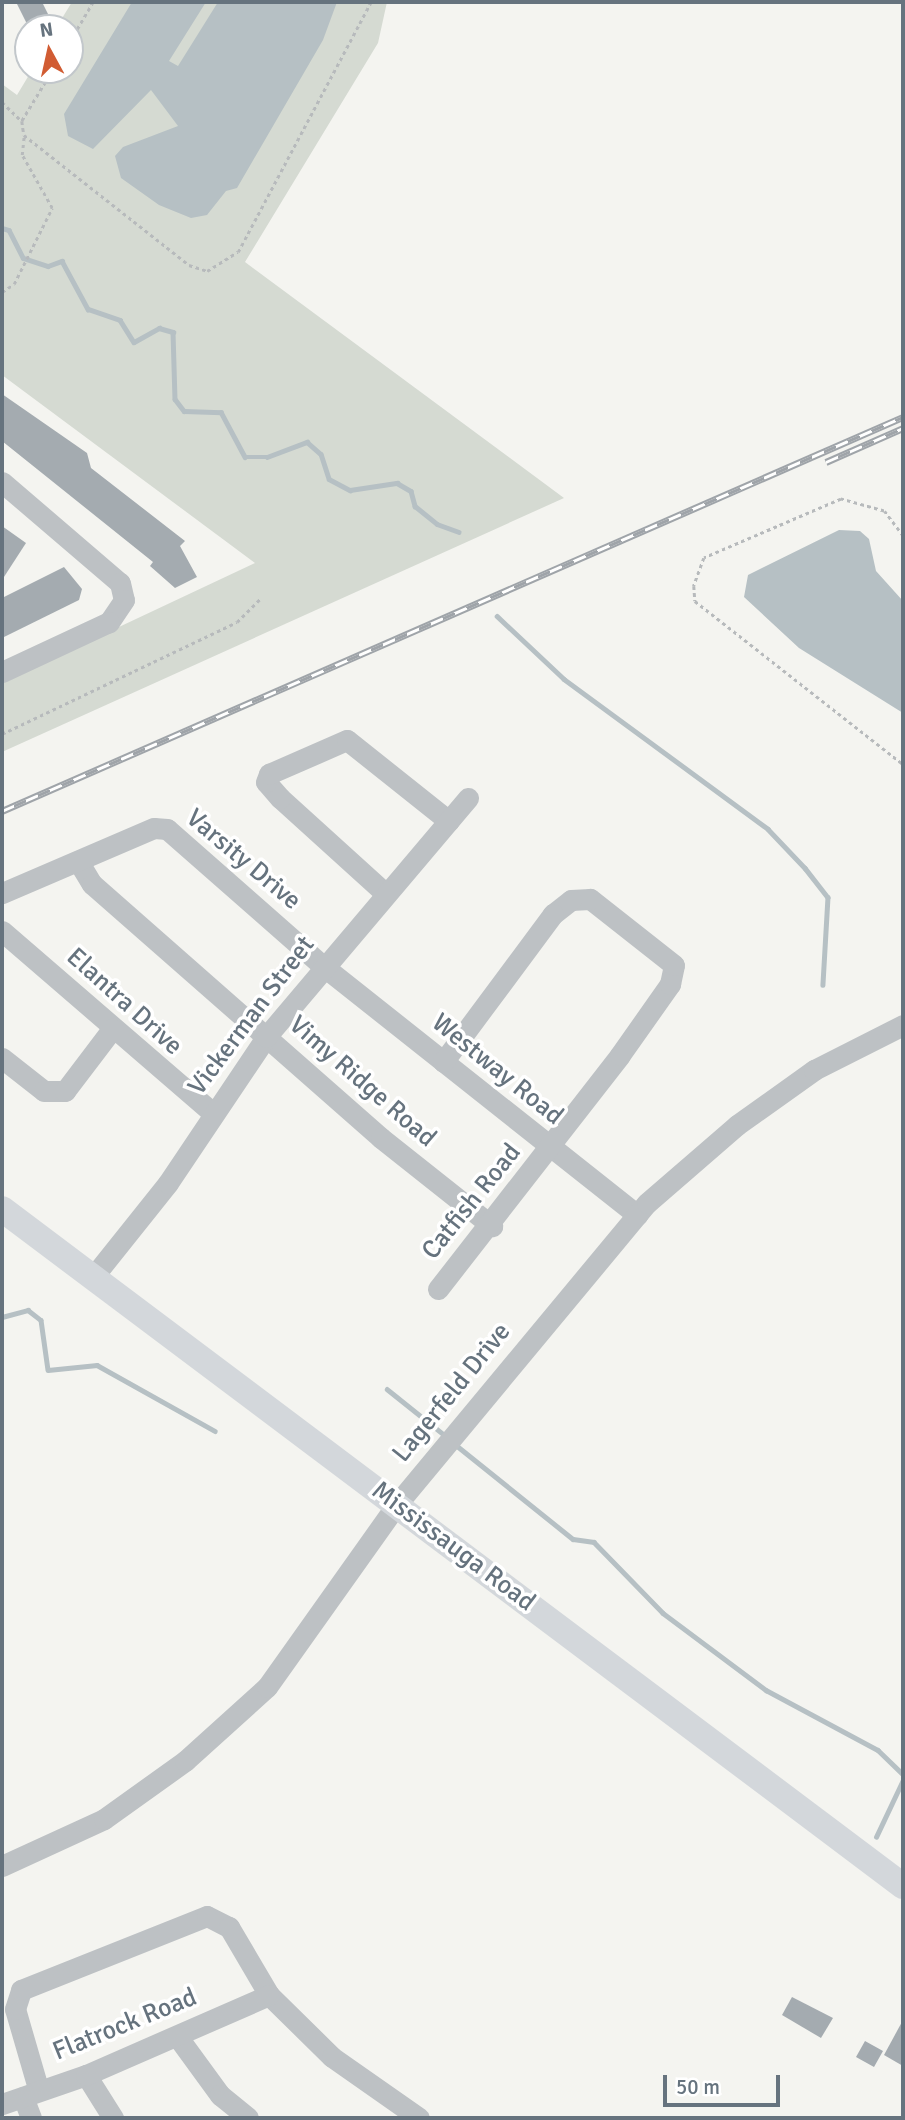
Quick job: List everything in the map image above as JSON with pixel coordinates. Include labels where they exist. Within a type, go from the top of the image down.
[{"type":"main road","name":"Mississauga Road","points":[[2,1209],[903,1886]]},
{"type":"street","points":[[2,482],[110,573],[124,599],[109,622],[2,672]]},
{"type":"street","points":[[386,894],[280,798],[266,782],[269,774],[332,743],[353,742],[449,821]]},
{"type":"street","name":"Vickerman Street","points":[[93,1277],[168,1183],[212,1112],[266,1037],[323,966],[468,798]]},
{"type":"street","name":"Varsity Drive","points":[[2,893],[154,828],[167,829],[323,966]]},
{"type":"street","name":"Vimy Ridge Road","points":[[78,861],[92,884],[266,1037],[492,1226]]},
{"type":"street","name":"Catfish Road","points":[[438,1289],[492,1226],[670,985],[674,974],[667,954],[590,899],[563,905],[443,1062]]},
{"type":"street","name":"Elantra Drive","points":[[2,930],[112,1029],[212,1112]]},
{"type":"street","name":"Westway Road","points":[[323,966],[550,1149],[637,1214]]},
{"type":"street","name":"Lagerfeld Drive","points":[[2,1866],[104,1818],[185,1761],[267,1687],[397,1504],[637,1214],[737,1125],[814,1070],[903,1025]]},
{"type":"street","points":[[2,1058],[44,1091],[65,1091],[112,1029]]},
{"type":"street","points":[[31,2118],[30,2093],[15,2009],[21,1990],[188,1919],[207,1916],[229,1927],[269,1995],[332,2057],[412,2116]]},
{"type":"street","name":"Flatrock Road","points":[[2,2104],[86,2076],[269,1995]]},
{"type":"street","points":[[177,2036],[220,2095],[248,2118]]},
{"type":"street","points":[[86,2076],[113,2118]]},
{"type":"path","points":[[84,17],[93,2]]},
{"type":"path","points":[[24,135],[189,265],[207,271],[238,253],[371,2]]},
{"type":"path","points":[[22,121],[44,84]]},
{"type":"path","points":[[2,102],[22,121],[22,155],[50,200],[50,213],[14,284],[2,292]]},
{"type":"path","points":[[903,536],[884,511],[841,499],[705,558],[694,586],[695,601],[903,764]]},
{"type":"path","points":[[2,734],[237,622],[261,598]]},
{"type":"shaded area","points":[[72,2],[387,2],[378,43],[245,262],[564,498],[2,752],[2,682],[255,563],[2,375],[2,84],[17,95],[24,84],[84,84],[84,14],[65,14]]},
{"type":"shaded area","points":[[132,2],[206,2],[169,61],[178,66],[218,2],[337,2],[323,40],[237,188],[226,191],[207,215],[191,218],[159,205],[121,178],[115,156],[123,147],[178,126],[151,90],[93,149],[68,136],[64,114]]},
{"type":"shaded area","points":[[839,530],[860,531],[869,539],[876,571],[903,601],[903,713],[799,648],[744,597],[748,575]]},
{"type":"building","points":[[16,2],[42,2],[48,14],[22,14]]},
{"type":"building","points":[[2,394],[87,453],[91,468],[185,541],[180,546],[197,577],[175,588],[150,566],[153,562],[2,441]]},
{"type":"building","points":[[2,526],[26,543],[2,580]]},
{"type":"building","points":[[64,567],[82,589],[79,600],[2,638],[2,598]]},
{"type":"building","points":[[792,1997],[833,2018],[821,2038],[782,2015]]},
{"type":"building","points":[[903,2020],[903,2066],[884,2055]]},
{"type":"building","points":[[865,2041],[883,2051],[874,2067],[856,2057]]},
{"type":"waterway","points":[[2,228],[9,230],[23,258],[48,266],[62,261],[88,309],[120,320],[134,342],[159,328],[173,332],[175,399],[184,411],[221,412],[245,457],[267,457],[307,442],[321,454],[329,479],[350,490],[397,483],[411,491],[415,506],[437,524],[459,532]]},
{"type":"waterway","points":[[497,616],[564,679],[768,829],[805,868],[828,897],[823,985]]},
{"type":"waterway","points":[[2,1317],[28,1310],[41,1320],[48,1370],[97,1365],[215,1431]]},
{"type":"waterway","points":[[387,1389],[447,1437]]},
{"type":"waterway","points":[[456,1445],[573,1539],[594,1542],[663,1613],[766,1690],[878,1750],[903,1774]]},
{"type":"waterway","points":[[876,1837],[903,1780]]},
{"type":"railway","points":[[2,811],[903,417]]},
{"type":"railway","points":[[826,462],[903,428]]}]
